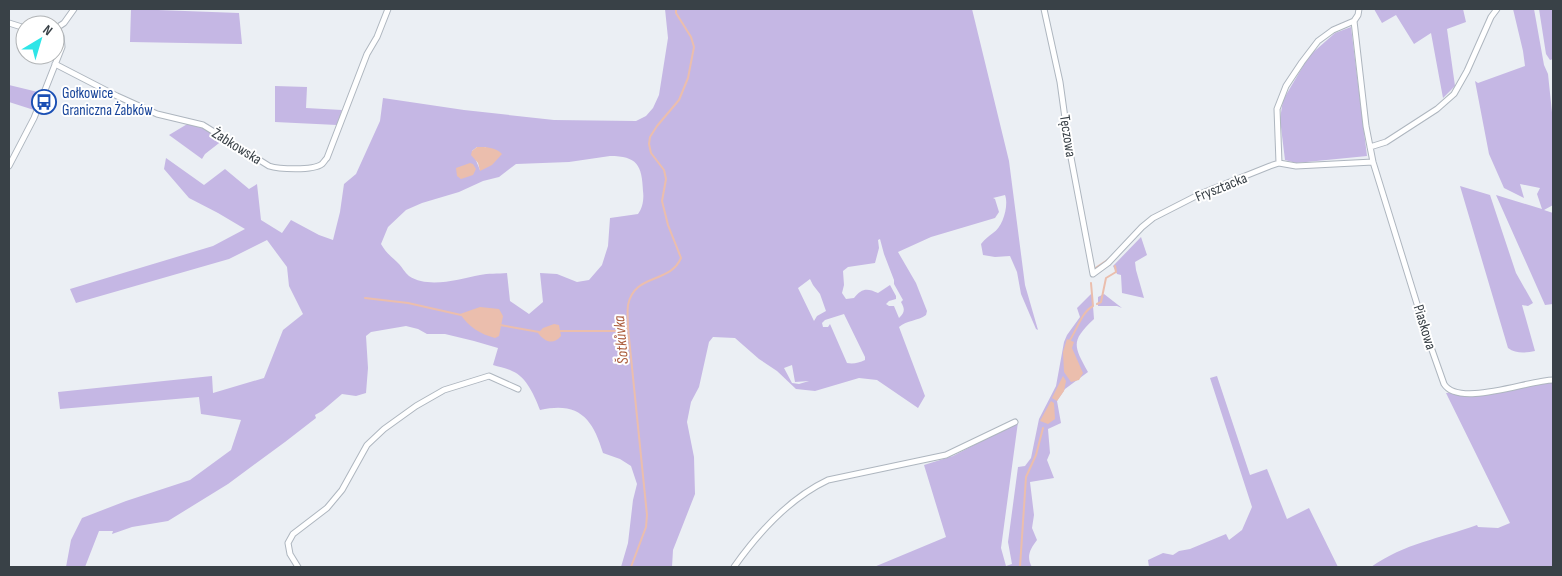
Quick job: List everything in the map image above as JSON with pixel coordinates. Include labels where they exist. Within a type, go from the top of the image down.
[{"type":"street","points":[[65,21],[74,9]]},
{"type":"street","name":"Żabkowska","points":[[57,65],[108,92],[157,114],[203,124],[268,166],[280,169],[313,167],[322,164],[327,158],[388,9]]},
{"type":"street","name":"Tęczowa","points":[[1044,9],[1057,68],[1069,147],[1094,274]]},
{"type":"street","points":[[1280,163],[1277,109],[1286,86],[1318,41],[1333,30],[1354,21],[1359,9]]},
{"type":"street","points":[[1370,147],[1386,142],[1437,109],[1454,94],[1467,71],[1491,17],[1497,9]]},
{"type":"street","points":[[1354,21],[1373,162]]},
{"type":"street","points":[[9,166],[34,118],[55,65]]},
{"type":"street","name":"Frysztacka","points":[[1094,274],[1108,263],[1153,218],[1199,195],[1280,163],[1296,166],[1373,162]]},
{"type":"street","name":"Piaskowa","points":[[1373,162],[1426,333],[1446,387],[1459,392],[1484,393],[1497,392],[1534,382],[1553,380]]},
{"type":"street","points":[[298,567],[290,554],[288,543],[293,534],[327,508],[342,490],[367,445],[384,429],[416,406],[444,390],[488,376],[518,390]]},
{"type":"street","points":[[734,567],[784,508],[819,484],[828,480],[946,455],[1014,422]]},
{"type":"shaded area","points":[[131,9],[239,13],[242,44],[130,42]]},
{"type":"shaded area","points":[[665,9],[972,9],[1009,161],[1025,285],[1038,330],[1021,294],[1017,272],[1010,256],[995,257],[983,255],[981,244],[997,230],[1002,221],[1006,204],[1005,195],[993,198],[999,212],[995,218],[931,237],[898,252],[916,283],[927,311],[923,317],[899,327],[925,396],[918,408],[877,380],[859,378],[815,391],[796,389],[777,371],[759,359],[735,338],[713,337],[709,342],[699,387],[691,402],[687,422],[694,457],[695,494],[673,550],[672,567],[621,567],[628,543],[633,500],[637,484],[631,466],[620,459],[603,453],[594,431],[582,415],[565,408],[540,410],[530,388],[522,378],[510,370],[493,365],[498,348],[445,334],[427,334],[406,326],[371,332],[366,336],[368,368],[366,393],[356,396],[342,394],[315,415],[316,418],[228,484],[168,521],[132,527],[112,534],[113,531],[99,531],[85,567],[66,567],[71,540],[82,518],[190,480],[231,450],[241,420],[201,414],[199,397],[60,409],[58,392],[212,376],[213,393],[264,378],[283,330],[303,314],[289,286],[287,267],[267,240],[229,259],[76,303],[70,289],[213,246],[245,229],[189,198],[164,169],[166,158],[204,185],[225,169],[249,189],[257,184],[261,220],[282,233],[291,220],[319,235],[333,240],[344,184],[356,174],[380,121],[383,98],[464,110],[554,120],[636,121],[646,116],[653,108],[659,95],[668,38]],"holes":[[[477,147],[486,147],[480,170],[472,151]],[[619,156],[632,160],[639,168],[643,197],[641,209],[638,214],[610,218],[608,246],[602,265],[589,280],[577,282],[557,274],[540,273],[543,302],[529,314],[510,301],[507,273],[483,274],[444,282],[417,280],[409,276],[381,244],[388,227],[406,210],[459,192],[483,181],[499,177],[516,164],[569,162]],[[880,239],[894,284],[903,300],[901,302],[904,310],[899,318],[894,306],[886,304],[896,299],[890,285],[878,293],[871,290],[862,291],[854,298],[846,299],[842,293],[844,285],[843,271],[848,267],[875,263],[879,248],[878,240]],[[810,279],[820,294],[826,311],[817,316],[814,321],[798,288]],[[844,314],[865,360],[847,363],[830,324],[828,327],[823,327],[822,323],[825,320]],[[792,365],[795,382],[809,381],[799,384],[792,383],[784,368]]]},
{"type":"shaded area","points":[[1374,9],[1463,9],[1466,22],[1447,29],[1455,86],[1443,98],[1431,33],[1414,44],[1396,15],[1382,23]]},
{"type":"shaded area","points":[[1513,9],[1534,9],[1544,65],[1548,74],[1553,122],[1553,205],[1544,210],[1553,213],[1553,304],[1545,305],[1496,195],[1542,209],[1537,194],[1540,188],[1520,184],[1524,198],[1504,188],[1489,154],[1475,81],[1478,83],[1525,66]]},
{"type":"shaded area","points":[[1539,9],[1553,9],[1553,59],[1550,60],[1546,54]]},
{"type":"shaded area","points":[[1351,27],[1367,156],[1296,163],[1285,160],[1280,119],[1283,100],[1309,56],[1335,33]]},
{"type":"shaded area","points":[[9,85],[42,93],[34,110],[9,102]]},
{"type":"shaded area","points":[[275,86],[307,87],[306,108],[342,110],[337,125],[275,122]]},
{"type":"shaded area","points":[[189,123],[202,126],[223,140],[205,154],[202,159],[169,135]]},
{"type":"shaded area","points":[[477,147],[487,147],[502,154],[492,165],[480,171],[478,163],[471,155],[472,151]]},
{"type":"shaded area","points":[[470,163],[476,169],[473,175],[461,179],[457,176],[456,168]]},
{"type":"shaded area","points":[[1460,186],[1490,195],[1516,273],[1533,303],[1528,306],[1522,305],[1535,351],[1521,352],[1508,348]]},
{"type":"shaded area","points":[[1141,237],[1147,255],[1135,262],[1144,298],[1122,293],[1121,275],[1117,274],[1113,266]]},
{"type":"shaded area","points":[[1092,293],[1094,319],[1081,333],[1077,344],[1079,355],[1088,372],[1065,389],[1057,401],[1061,423],[1048,429],[1050,453],[1047,460],[1054,478],[1030,482],[1034,515],[1032,528],[1037,540],[1030,553],[1029,560],[1032,567],[874,567],[946,537],[924,465],[953,456],[1018,422],[1001,548],[1006,566],[1012,564],[1008,542],[1018,467],[1025,466],[1031,458],[1039,419],[1056,386],[1064,342],[1080,317],[1077,308]]},
{"type":"shaded area","points":[[1104,294],[1122,308],[1117,306],[1098,306],[1098,297]]},
{"type":"shaded area","points":[[480,307],[499,309],[503,316],[499,336],[495,338],[480,332],[467,323],[460,314]]},
{"type":"shaded area","points":[[554,324],[559,325],[561,336],[555,341],[546,340],[538,333],[543,328]]},
{"type":"shaded area","points":[[1067,339],[1074,342],[1072,348],[1083,373],[1079,380],[1071,382],[1064,372],[1063,352]]},
{"type":"shaded area","points":[[1063,376],[1066,381],[1064,391],[1057,401],[1052,398]]},
{"type":"shaded area","points":[[1217,376],[1250,475],[1267,469],[1287,519],[1309,508],[1338,567],[1149,567],[1148,560],[1163,553],[1173,555],[1179,551],[1190,549],[1226,534],[1229,540],[1242,530],[1252,507],[1210,378]]},
{"type":"shaded area","points":[[1553,381],[1553,567],[1371,567],[1397,552],[1422,542],[1477,525],[1478,527],[1498,528],[1510,523],[1446,393],[1511,388]]},
{"type":"shaded area","points":[[1051,401],[1054,403],[1055,419],[1048,424],[1040,421]]},
{"type":"waterway","name":"Šotkůvka","points":[[631,567],[646,527],[647,515],[628,328],[628,305],[637,288],[669,272],[681,258],[668,225],[662,201],[666,179],[664,170],[651,153],[649,144],[650,137],[657,126],[679,100],[688,78],[694,47],[691,37],[676,13],[676,9]]},
{"type":"waterway","points":[[1094,269],[1109,259]]},
{"type":"waterway","points":[[1097,304],[1101,302],[1106,278],[1116,272],[1115,266]]},
{"type":"waterway","points":[[1070,340],[1083,316],[1093,306],[1091,283]]},
{"type":"waterway","points":[[365,298],[408,303],[461,315]]},
{"type":"waterway","points":[[500,325],[539,332]]},
{"type":"waterway","points":[[559,331],[615,331],[628,328]]},
{"type":"waterway","points":[[1020,567],[1026,477],[1036,455],[1043,428]]},
{"type":"place","name":"Gołkowice Graniczna Żabków","points":[[44,102]]}]
